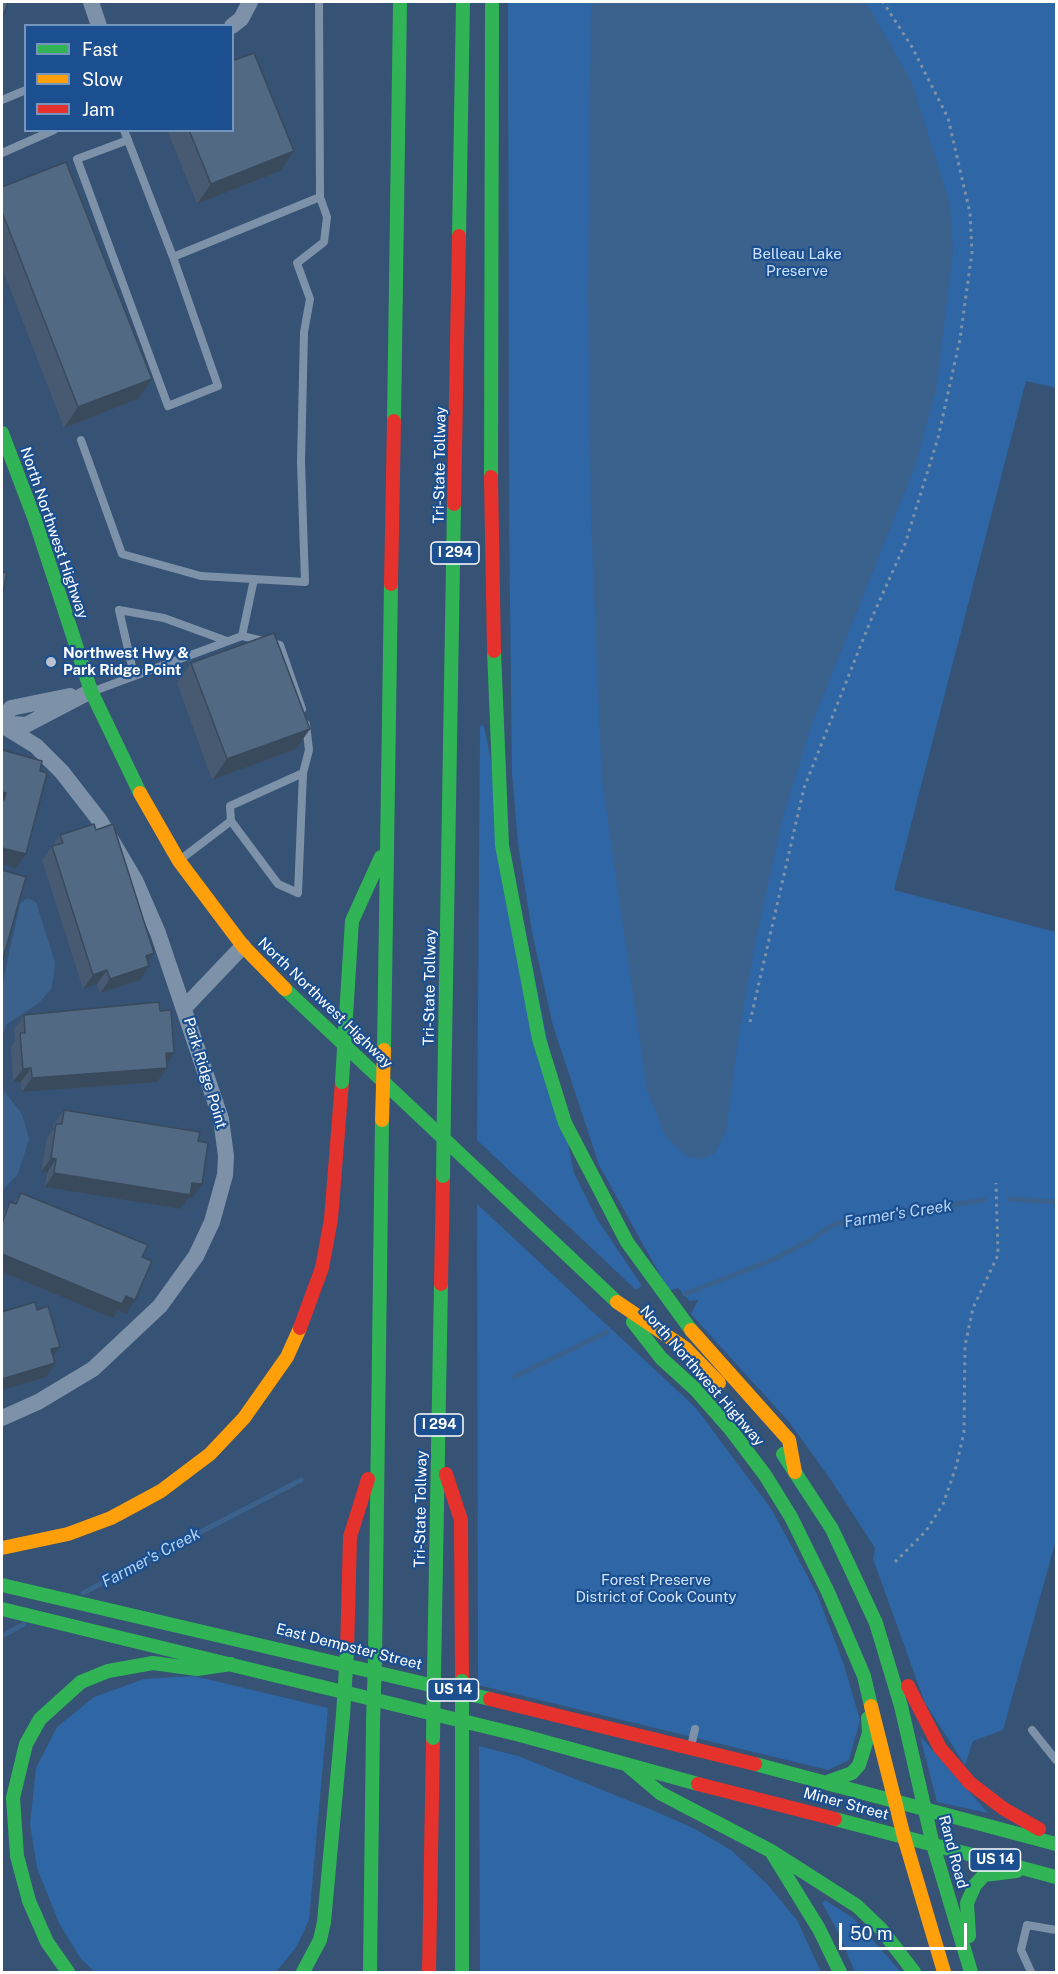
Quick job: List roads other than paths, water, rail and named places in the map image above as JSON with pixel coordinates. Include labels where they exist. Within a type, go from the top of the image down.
[{"type":"main road","points":[[370,1972],[400,2]]},
{"type":"main road","name":"Tri-State Tollway","points":[[429,1972],[463,2]]},
{"type":"main road","points":[[492,2],[491,590],[502,845],[539,1039],[565,1123],[627,1242],[683,1321],[789,1440],[795,1472]]},
{"type":"main road","name":"North Northwest Highway","points":[[2,433],[35,520],[91,691],[135,784],[178,861],[243,946],[305,1010],[617,1302],[661,1358],[695,1389],[765,1475],[795,1525],[828,1592],[864,1676],[904,1837]]},
{"type":"main road","points":[[2,1548],[68,1534],[111,1518],[161,1491],[210,1454],[244,1418],[287,1357],[307,1314],[322,1268],[331,1219],[352,921],[387,846]]},
{"type":"main road","name":"North Northwest Highway","points":[[617,1302],[685,1348],[744,1408],[795,1472],[832,1529],[876,1623],[901,1706],[924,1808]]},
{"type":"main road","points":[[303,1972],[320,1940],[324,1922],[343,1715],[350,1537],[379,1444]]},
{"type":"main road","points":[[439,1452],[461,1520],[462,1972]]},
{"type":"main road","name":"East Dempster Street","points":[[2,1585],[284,1648],[896,1800]]},
{"type":"main road","points":[[860,1586],[881,1624],[920,1713],[940,1748],[970,1782],[1004,1809],[1030,1825],[1056,1836]]},
{"type":"main road","name":"US 14","points":[[2,1609],[520,1735],[627,1765]]},
{"type":"main road","points":[[68,1972],[47,1942],[38,1922],[22,1880],[17,1856],[13,1798],[26,1744],[40,1719],[81,1682],[108,1671],[153,1663],[197,1669],[231,1664]]},
{"type":"main road","points":[[827,1782],[852,1773],[859,1765],[866,1750],[869,1733],[864,1676]]},
{"type":"main road","points":[[627,1765],[660,1793],[771,1851],[857,1906],[881,1929],[914,1972]]},
{"type":"main road","name":"Miner Street","points":[[627,1765],[1056,1876]]},
{"type":"main road","name":"Miner Street","points":[[896,1800],[1056,1844]]},
{"type":"main road","name":"Rand Road","points":[[924,1808],[933,1845],[973,1972]]},
{"type":"main road","points":[[904,1837],[944,1972]]},
{"type":"main road","points":[[771,1851],[814,1920],[840,1972]]},
{"type":"main road","points":[[973,1972],[966,1915],[967,1903],[975,1885],[984,1875],[1029,1869]]},
{"type":"street","points":[[91,2],[98,24]]},
{"type":"street","points":[[234,24],[241,19],[249,2]]},
{"type":"street","name":"Park Ridge Point","points":[[2,723],[26,725],[91,691]]},
{"type":"street","name":"Park Ridge Point","points":[[2,723],[36,746],[62,772],[100,821],[147,905],[221,1119],[225,1140],[225,1174],[212,1222],[181,1280],[160,1306],[93,1369],[64,1388],[2,1418]]},
{"type":"street","points":[[184,1008],[243,946]]},
{"type":"lane","points":[[81,440],[122,554],[201,576],[305,582],[301,452],[304,332],[310,299],[297,263],[324,242],[327,217],[320,197],[319,2]]},
{"type":"lane","points":[[2,100],[24,91]]},
{"type":"lane","points":[[2,153],[49,132]]},
{"type":"lane","points":[[77,159],[168,406],[218,386],[173,257],[125,132]]},
{"type":"lane","points":[[66,164],[128,140]]},
{"type":"lane","points":[[173,257],[320,197]]},
{"type":"lane","points":[[242,636],[254,579]]},
{"type":"lane","points":[[134,675],[118,610],[164,618],[227,641]]},
{"type":"lane","points":[[91,691],[242,636],[280,645],[304,716],[309,750],[303,773],[298,893],[278,884],[231,821],[230,806],[303,773]]},
{"type":"lane","points":[[178,861],[231,821]]},
{"type":"lane","points":[[690,1748],[695,1729]]},
{"type":"lane","points":[[1032,1730],[1056,1760]]},
{"type":"lane","points":[[1031,1972],[1021,1950],[1027,1924],[1056,1930]]},
{"type":"waterway","name":"Farmer's Creek","points":[[1010,1199],[1056,1202]]},
{"type":"waterway","name":"Farmer's Creek","points":[[685,1294],[772,1260],[814,1238],[829,1227],[848,1220],[984,1200]]},
{"type":"waterway","name":"Farmer's Creek","points":[[514,1377],[607,1332]]},
{"type":"waterway","name":"Farmer's Creek","points":[[83,1593],[301,1480]]},
{"type":"waterway","name":"Farmer's Creek","points":[[2,1636],[24,1624]]},
{"type":"place","name":"Northwest Hwy & Park Ridge Point","points":[[51,662]]},
{"type":"park label","name":"Belleau Lake Preserve","points":[[797,262]]},
{"type":"park label","name":"Forest Preserve District of Cook County","points":[[656,1588]]}]
